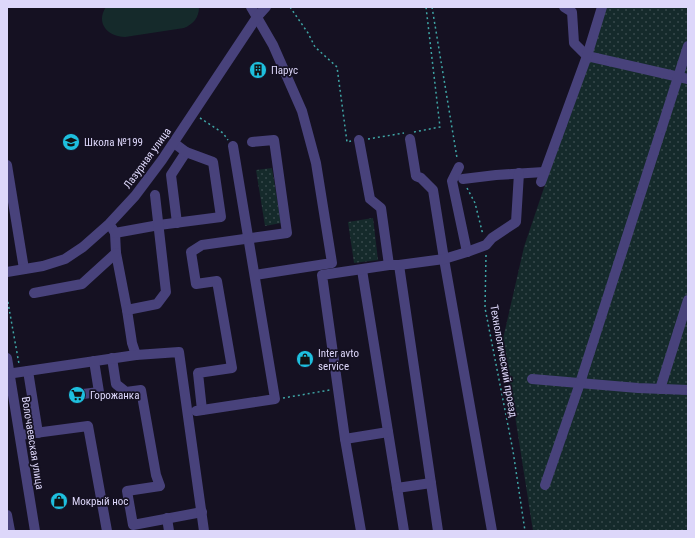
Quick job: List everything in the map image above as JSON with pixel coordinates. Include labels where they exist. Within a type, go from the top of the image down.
[{"type":"street","points":[[251,7],[273,45],[302,111],[316,163],[332,263],[255,275]]},
{"type":"street","name":"Лазурная улица","points":[[7,272],[43,266],[65,259],[112,228],[174,143],[257,17],[266,7]]},
{"type":"street","points":[[564,7],[572,12],[574,43],[587,56],[683,78]]},
{"type":"street","points":[[541,182],[587,56],[602,7]]},
{"type":"street","points":[[544,485],[683,78],[688,46]]},
{"type":"street","points":[[408,135],[416,176],[421,178],[433,190],[492,531]]},
{"type":"street","points":[[202,410],[198,373],[232,368],[216,281],[196,284],[191,252],[202,245],[287,233],[274,140],[252,142]]},
{"type":"street","points":[[359,140],[370,199],[381,208],[389,265]]},
{"type":"street","points":[[136,355],[132,344],[112,228],[159,225],[221,217],[213,162],[186,152],[174,143]]},
{"type":"street","points":[[188,412],[275,399],[233,146]]},
{"type":"street","points":[[177,223],[171,175],[186,152]]},
{"type":"street","points":[[7,164],[24,269]]},
{"type":"street","points":[[459,167],[452,181],[467,252]]},
{"type":"street","points":[[462,179],[544,172]]},
{"type":"street","points":[[361,531],[345,438],[322,276],[389,265],[444,259],[486,245],[492,238],[516,222],[519,173]]},
{"type":"street","points":[[127,310],[157,304],[166,292],[155,195]]},
{"type":"street","points":[[34,293],[82,284],[116,253]]},
{"type":"street","points":[[399,265],[438,531]]},
{"type":"street","points":[[362,270],[404,531]]},
{"type":"street","points":[[660,389],[688,300]]},
{"type":"street","points":[[38,433],[16,372],[136,355],[180,352],[204,531]]},
{"type":"street","name":"Волочаевская улица","points":[[7,358],[16,372],[20,435],[35,531]]},
{"type":"street","points":[[112,358],[116,384],[126,392],[141,390],[156,475],[160,486],[127,491],[133,525],[202,512]]},
{"type":"street","points":[[74,395],[100,392],[94,361]]},
{"type":"street","points":[[532,379],[638,388],[688,390]]},
{"type":"street","points":[[20,435],[88,426],[107,531]]},
{"type":"street","points":[[345,438],[388,432]]},
{"type":"street","points":[[397,488],[431,483]]},
{"type":"street","points":[[7,515],[10,531]]},
{"type":"street","points":[[167,518],[169,531]]},
{"type":"path","points":[[290,7],[308,33],[315,47],[337,67],[347,142],[408,135],[440,127],[426,7]]},
{"type":"path","points":[[432,7],[459,167]]},
{"type":"path","points":[[193,114],[223,133],[233,146]]},
{"type":"path","name":"Технологический проезд","points":[[462,179],[475,203],[486,245],[485,308],[513,451],[526,531]]},
{"type":"path","points":[[7,297],[16,372]]},
{"type":"path","points":[[275,399],[338,389]]},
{"type":"green space","points":[[106,7],[199,7],[195,20],[184,28],[125,37],[113,35],[105,28],[102,18]]},
{"type":"green space","points":[[605,7],[688,7],[688,531],[533,531],[503,339],[524,247]]},
{"type":"green space","points":[[272,168],[281,223],[265,226],[256,170]]},
{"type":"green space","points":[[373,218],[378,260],[354,263],[348,222]]},
{"type":"place","name":"Парус","points":[[258,70]]},
{"type":"place","name":"Школа №199","points":[[71,142]]},
{"type":"place","name":"Inter avto service","points":[[305,359]]},
{"type":"place","name":"Горожанка","points":[[77,395]]},
{"type":"place","name":"Мокрый нос","points":[[59,501]]}]
